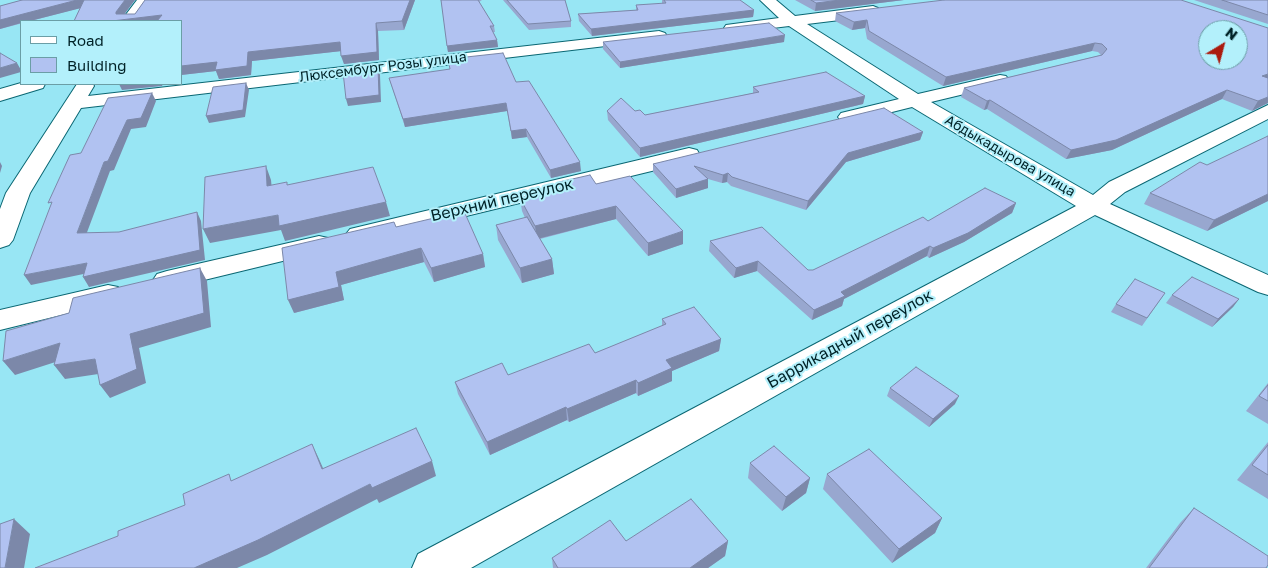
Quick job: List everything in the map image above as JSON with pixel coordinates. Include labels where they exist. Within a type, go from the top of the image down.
[{"type":"street","points":[[130,20],[145,0]]},
{"type":"street","name":"Абдыкадырова улица","points":[[767,0],[792,21],[916,101],[1094,206],[1268,286]]},
{"type":"street","points":[[713,30],[890,8]]},
{"type":"street","name":"Люксембург Розы улица","points":[[182,83],[674,34]]},
{"type":"street","points":[[829,122],[1018,76]]},
{"type":"street","points":[[0,95],[33,85]]},
{"type":"street","name":"Люксембург Розы улица","points":[[81,93],[161,85]]},
{"type":"street","points":[[0,240],[18,193],[81,93]]},
{"type":"street","name":"Баррикадный переулок","points":[[432,568],[1094,206],[1117,187],[1268,111]]},
{"type":"street","name":"Верхний переулок","points":[[0,320],[713,149]]},
{"type":"building","points":[[22,0],[77,0],[0,20],[0,6]]},
{"type":"building","points":[[84,0],[125,0],[116,14],[135,14],[145,0],[410,0],[402,21],[376,23],[377,52],[341,56],[340,42],[248,52],[247,66],[215,70],[217,62],[182,66],[182,20],[158,20],[162,15],[120,20],[74,20]]},
{"type":"building","points":[[441,0],[478,0],[494,26],[490,26],[497,40],[447,46]]},
{"type":"building","points":[[507,0],[565,0],[571,21],[528,24]]},
{"type":"building","points":[[664,0],[740,0],[754,10],[591,29],[578,14],[638,10],[636,5],[666,3]]},
{"type":"building","points":[[811,0],[840,0],[816,3]]},
{"type":"building","points":[[944,0],[1181,0],[1243,20],[1198,20],[1198,70],[1248,70],[1248,22],[1268,28],[1268,74],[1262,76],[1268,78],[1268,97],[1258,101],[1227,90],[1116,140],[1071,150],[990,100],[987,101],[964,88],[1102,55],[1107,49],[1102,44],[1095,43],[946,77],[869,31],[867,20],[854,22],[836,13]]},
{"type":"building","points":[[1222,0],[1268,0],[1268,15]]},
{"type":"building","points":[[769,23],[785,35],[620,62],[603,42]]},
{"type":"building","points":[[0,53],[17,63],[0,68]]},
{"type":"building","points":[[503,53],[516,82],[529,81],[580,162],[550,170],[526,129],[511,131],[506,103],[403,119],[389,78],[450,69],[448,59]]},
{"type":"building","points":[[378,68],[379,95],[346,99],[343,72]]},
{"type":"building","points":[[826,72],[865,96],[640,148],[607,111],[621,98],[635,111],[640,110],[645,115],[759,92],[753,87]]},
{"type":"building","points":[[246,83],[243,110],[206,116],[213,87]]},
{"type":"building","points":[[152,93],[141,118],[127,120],[108,161],[104,162],[77,233],[119,232],[197,212],[200,250],[83,277],[87,263],[24,275],[52,202],[48,203],[70,155],[81,153],[108,98]]},
{"type":"building","points":[[884,108],[923,132],[848,153],[808,201],[732,177],[728,173],[723,175],[694,166],[708,179],[676,189],[653,164]]},
{"type":"building","points":[[1268,136],[1268,194],[1214,220],[1150,193],[1200,162],[1207,165]]},
{"type":"building","points":[[266,166],[267,186],[287,182],[287,185],[373,167],[386,202],[279,226],[278,215],[203,229],[205,177]]},
{"type":"building","points":[[590,175],[596,184],[630,176],[683,231],[648,243],[616,206],[535,226],[520,198],[563,188],[559,182]]},
{"type":"building","points":[[985,188],[1016,203],[968,233],[933,248],[930,246],[841,292],[845,296],[814,310],[758,261],[736,268],[710,241],[762,227],[808,270],[813,270],[923,217],[928,221]]},
{"type":"building","points":[[464,211],[483,254],[431,268],[421,248],[336,272],[339,287],[288,300],[282,248],[394,222],[396,227]]},
{"type":"building","points":[[527,217],[552,259],[520,268],[496,225]]},
{"type":"building","points":[[200,268],[204,313],[130,334],[137,369],[100,385],[95,359],[54,365],[60,343],[3,361],[6,331],[69,313],[73,298]]},
{"type":"building","points":[[1192,277],[1239,299],[1218,319],[1172,295]]},
{"type":"building","points":[[1135,279],[1165,293],[1147,318],[1116,304]]},
{"type":"building","points":[[694,307],[721,339],[666,360],[672,368],[638,383],[636,380],[567,409],[566,407],[487,442],[455,382],[502,363],[508,375],[589,344],[595,353],[666,324],[662,319]]},
{"type":"building","points":[[916,367],[959,396],[933,419],[890,388]]},
{"type":"building","points":[[1268,385],[1268,401],[1259,396]]},
{"type":"building","points":[[416,428],[432,461],[372,488],[370,484],[258,540],[194,568],[35,568],[118,536],[118,531],[185,505],[183,494],[229,474],[231,481],[312,444],[322,469]]},
{"type":"building","points":[[1268,445],[1268,475],[1252,465]]},
{"type":"building","points":[[774,446],[810,478],[786,497],[750,463]]},
{"type":"building","points":[[869,449],[942,518],[899,549],[827,474]]},
{"type":"building","points":[[691,499],[728,541],[690,568],[558,568],[552,558],[610,520],[626,541]]},
{"type":"building","points":[[1194,508],[1268,556],[1266,568],[1149,568]]},
{"type":"building","points":[[14,519],[5,568],[0,568],[0,524]]}]
